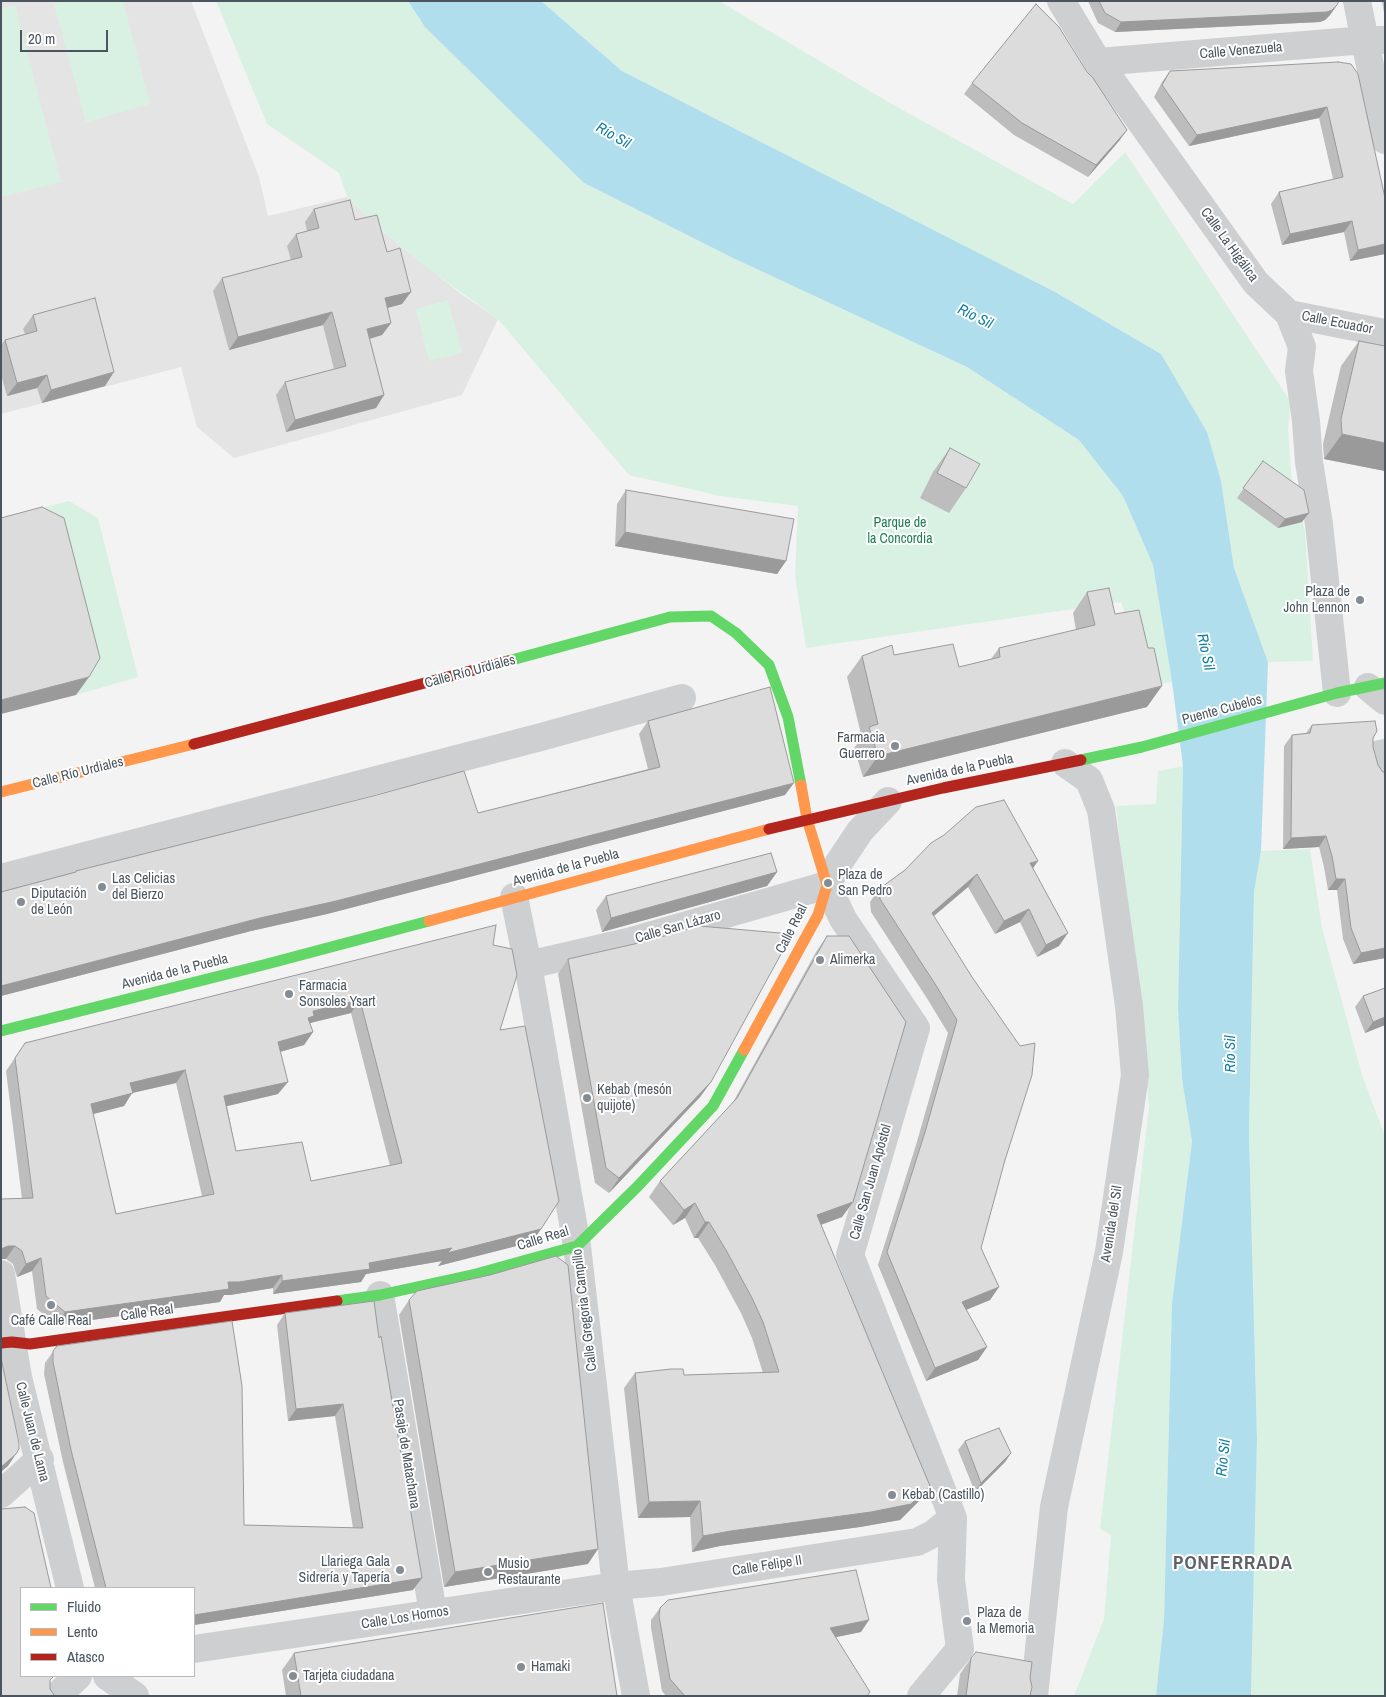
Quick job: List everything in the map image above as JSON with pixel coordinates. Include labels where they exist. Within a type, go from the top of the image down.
[{"type":"street","name":"Calle La Higálica","points":[[1061,1],[1098,62],[1256,283],[1289,314],[1302,347],[1299,371],[1306,421],[1308,462],[1319,524],[1368,688]]},
{"type":"street","points":[[1357,1],[1375,40],[1385,140]]},
{"type":"street","name":"Calle Venezuela","points":[[1098,62],[1375,40]]},
{"type":"street","name":"Calle Ecuador","points":[[1289,314],[1385,332]]},
{"type":"street","name":"Calle Río Urdiales","points":[[1,792],[232,735],[670,617],[711,616],[736,633],[768,665],[779,689],[788,717],[807,820]]},
{"type":"street","name":"Puente Cubelos","points":[[1142,747],[1311,701],[1368,688]]},
{"type":"street","points":[[1,878],[541,737],[682,698]]},
{"type":"street","name":"Avenida de la Puebla","points":[[1,1031],[267,964],[807,820],[1142,747]]},
{"type":"street","name":"Avenida del Sil","points":[[1034,1696],[1054,1507],[1108,1252],[1135,1075],[1129,1006],[1101,810],[1089,780],[1065,763]]},
{"type":"street","points":[[827,885],[838,864],[860,831],[888,801]]},
{"type":"street","points":[[807,820],[827,885]]},
{"type":"street","name":"Calle San Lázaro","points":[[528,965],[628,942],[827,885]]},
{"type":"street","name":"Calle Real","points":[[7,1342],[30,1344],[380,1295],[476,1274],[577,1246],[638,1186],[713,1106],[818,915],[827,885]]},
{"type":"street","name":"Calle San Juan Apóstol","points":[[827,885],[843,919],[916,1028],[850,1255],[953,1518]]},
{"type":"street","name":"Calle Gregoria Campillo","points":[[514,897],[528,965],[577,1246],[616,1586],[636,1696]]},
{"type":"street","name":"Calle Juan de Lama","points":[[1,1274],[7,1342],[40,1459],[70,1587]]},
{"type":"street","name":"Pasaje de Matachana","points":[[380,1295],[433,1613]]},
{"type":"street","points":[[1,1494],[40,1459]]},
{"type":"street","points":[[921,1696],[960,1649],[951,1580],[953,1518]]},
{"type":"street","name":"Calle Felipe II","points":[[616,1586],[661,1582],[917,1542],[933,1534],[953,1518]]},
{"type":"street","points":[[917,1542],[935,1548],[946,1568],[954,1597]]},
{"type":"street","name":"Calle Los Hornos","points":[[195,1649],[616,1586]]},
{"type":"street","points":[[57,1696],[77,1677]]},
{"type":"street","points":[[108,1677],[135,1696]]},
{"type":"shaded area","points":[[1,1],[191,1],[259,177],[268,216],[347,197],[387,235],[461,294],[498,319],[462,395],[234,458],[197,427],[181,367],[1,414]]},
{"type":"green space","points":[[63,1],[123,1],[150,104],[86,122],[54,4]]},
{"type":"green space","name":"Parque de la Concordia","points":[[216,1],[408,1],[425,27],[584,183],[733,258],[967,367],[1079,440],[1123,496],[1153,565],[1172,682],[1151,686],[1121,602],[806,648],[795,576],[798,506],[720,496],[629,475],[498,319],[422,264],[387,235],[347,197],[339,173],[267,124]]},
{"type":"green space","points":[[541,1],[719,1],[890,103],[1073,204],[1125,152],[1291,402],[1288,428],[1292,483],[1305,531],[1313,661],[1268,662],[1234,568],[1221,481],[1161,354],[1055,292],[622,71]]},
{"type":"green space","points":[[15,5],[61,182],[1,197],[1,9]]},
{"type":"green space","points":[[448,300],[462,353],[429,361],[416,309]]},
{"type":"green space","points":[[69,501],[98,518],[138,677],[76,695],[87,675],[1,518]]},
{"type":"green space","points":[[1183,766],[1178,1009],[1182,1079],[1192,1141],[1172,1303],[1164,1619],[1156,1696],[1074,1696],[1104,1619],[1111,1535],[1100,1529],[1149,1106],[1116,806],[1156,804],[1158,771]]},
{"type":"green space","points":[[1310,849],[1322,928],[1362,1075],[1385,1136],[1385,1696],[1251,1696],[1257,1439],[1249,1133],[1254,892],[1261,851]]},
{"type":"water","name":"Río Sil","points":[[408,1],[541,1],[622,71],[1055,292],[1161,354],[1207,432],[1221,481],[1234,568],[1268,662],[1261,851],[1254,892],[1249,1133],[1257,1439],[1251,1696],[1156,1696],[1164,1619],[1172,1303],[1192,1141],[1182,1079],[1178,1009],[1183,766],[1172,682],[1153,565],[1123,496],[1079,440],[967,367],[733,258],[584,183],[425,27]]},
{"type":"building","points":[[1099,1],[1339,1],[1332,10],[1327,12],[1121,22],[1105,13]]},
{"type":"building","points":[[1036,4],[1059,27],[1127,130],[1096,165],[1022,123],[972,83]]},
{"type":"building","points":[[1338,62],[1351,64],[1358,74],[1385,198],[1385,244],[1358,250],[1352,221],[1290,234],[1279,192],[1343,177],[1327,107],[1197,135],[1162,85],[1170,71]]},
{"type":"building","points":[[350,200],[355,220],[377,215],[387,252],[400,248],[411,292],[385,298],[391,323],[367,329],[384,395],[295,420],[285,382],[346,366],[332,312],[238,337],[222,278],[302,257],[296,234],[319,228],[314,209]]},
{"type":"building","points":[[95,298],[114,372],[51,390],[47,375],[17,383],[5,340],[37,331],[33,315]]},
{"type":"building","points":[[1359,341],[1385,346],[1385,443],[1342,434],[1341,419]]},
{"type":"building","points":[[950,448],[980,464],[966,488],[937,473]]},
{"type":"building","points":[[1263,461],[1304,490],[1309,513],[1285,519],[1243,488]]},
{"type":"building","points":[[626,490],[794,519],[786,561],[625,532]]},
{"type":"building","points":[[42,507],[64,518],[100,658],[89,677],[1,700],[1,518]]},
{"type":"building","points":[[1109,588],[1115,614],[1139,610],[1148,648],[1154,648],[1162,686],[878,756],[869,727],[878,724],[862,656],[892,645],[894,655],[953,644],[959,667],[1000,657],[999,648],[1095,625],[1087,592]]},
{"type":"building","points":[[770,687],[794,783],[336,901],[260,918],[1,986],[1,892],[464,771],[478,813],[660,767],[648,721]]},
{"type":"building","points":[[1375,721],[1377,731],[1373,738],[1373,747],[1378,765],[1385,773],[1385,948],[1361,953],[1351,928],[1345,879],[1336,879],[1326,836],[1291,838],[1292,735],[1310,733],[1312,725]]},
{"type":"building","points":[[1004,800],[1038,861],[1030,863],[1068,933],[1046,945],[1029,909],[1004,921],[977,874],[932,913],[972,977],[1020,1046],[1035,1043],[1032,1075],[1005,1160],[981,1248],[999,1287],[962,1302],[987,1347],[935,1368],[887,1252],[925,1132],[957,1020],[880,899],[879,889],[905,870],[931,843],[944,835],[976,807]]},
{"type":"building","points":[[771,853],[777,872],[611,918],[606,896]]},
{"type":"building","points":[[496,925],[493,945],[512,949],[517,975],[500,1030],[525,1026],[559,1201],[541,1229],[447,1253],[452,1248],[369,1263],[370,1269],[282,1281],[282,1275],[228,1282],[229,1289],[65,1312],[46,1296],[41,1258],[26,1264],[22,1251],[15,1246],[1,1249],[1,1199],[33,1198],[15,1058],[25,1043]],"holes":[[[360,1000],[402,1163],[311,1181],[302,1142],[236,1151],[224,1096],[288,1082],[278,1042],[313,1032],[308,1018],[314,1016],[313,1011]],[[185,1070],[214,1194],[116,1214],[91,1104],[133,1093],[130,1083]]]},
{"type":"building","points":[[699,926],[792,934],[711,1082],[619,1178],[606,1168],[568,959],[643,942]]},
{"type":"building","points":[[827,936],[849,936],[906,1022],[853,1202],[817,1215],[930,1486],[911,1504],[871,1512],[703,1536],[700,1501],[649,1502],[635,1373],[671,1369],[683,1369],[684,1375],[779,1372],[763,1322],[752,1298],[709,1222],[705,1222],[695,1203],[684,1210],[660,1181],[737,1098]]},
{"type":"building","points":[[1385,988],[1385,1017],[1373,1022],[1363,996]]},
{"type":"building","points":[[556,1256],[568,1265],[598,1549],[455,1572],[409,1300],[417,1291],[490,1275]]},
{"type":"building","points":[[374,1301],[422,1578],[195,1615],[195,1587],[106,1587],[71,1450],[53,1362],[53,1351],[57,1346],[232,1321],[242,1386],[244,1525],[363,1528],[343,1404],[296,1409],[285,1313]]},
{"type":"building","points":[[1,1358],[19,1449],[1,1467]]},
{"type":"building","points":[[999,1428],[1011,1453],[981,1483],[965,1441]]},
{"type":"building","points":[[25,1507],[34,1513],[51,1587],[20,1587],[20,1677],[53,1677],[50,1680],[50,1689],[55,1696],[1,1696],[1,1509]]},
{"type":"building","points":[[856,1570],[869,1620],[830,1628],[870,1692],[867,1696],[685,1696],[670,1679],[659,1616],[660,1608],[668,1600]]},
{"type":"building","points":[[603,1603],[617,1696],[301,1696],[294,1653]]},
{"type":"building","points":[[976,1652],[1032,1662],[1030,1696],[966,1696],[971,1658]]},
{"type":"traffic: fast","points":[[508,661],[670,617],[711,616],[736,633],[769,665],[788,717],[801,785]]},
{"type":"traffic: fast","points":[[1081,760],[1142,747],[1337,693],[1385,683]]},
{"type":"traffic: fast","points":[[1,1031],[429,921]]},
{"type":"traffic: fast","points":[[337,1301],[380,1295],[476,1274],[577,1246],[638,1186],[713,1106],[744,1050]]},
{"type":"traffic: slow","points":[[1,792],[194,744]]},
{"type":"traffic: slow","points":[[744,1050],[818,915],[827,885],[807,819],[801,785]]},
{"type":"traffic: slow","points":[[429,921],[769,829]]},
{"type":"traffic: jam","points":[[194,744],[508,661]]},
{"type":"traffic: jam","points":[[769,829],[943,788],[1081,760]]},
{"type":"traffic: jam","points":[[1,1343],[30,1344],[337,1301]]},
{"type":"place","name":"Plaza de John Lennon","points":[[1360,600]]},
{"type":"place","name":"Farmacia Guerrero","points":[[895,746]]},
{"type":"place","name":"Plaza de San Pedro","points":[[828,883]]},
{"type":"place","name":"Las Celicias del Bierzo","points":[[102,887]]},
{"type":"place","name":"Diputación de León","points":[[21,902]]},
{"type":"place","name":"Alimerka","points":[[820,960]]},
{"type":"place","name":"Farmacia Sonsoles Ysart","points":[[289,994]]},
{"type":"place","name":"Kebab (mesón quijote)","points":[[587,1098]]},
{"type":"place","name":"Café Calle Real","points":[[51,1305]]},
{"type":"place","name":"Kebab (Castillo)","points":[[892,1495]]},
{"type":"place","name":"Llariega Gala Sidrería y Tapería","points":[[400,1570]]},
{"type":"place","name":"Musio Restaurante","points":[[488,1572]]},
{"type":"place","name":"Plaza de la Memoria","points":[[967,1621]]},
{"type":"place","name":"Hamaki","points":[[521,1667]]},
{"type":"place","name":"Tarjeta ciudadana","points":[[293,1676]]},
{"type":"district","name":"PONFERRADA","points":[[1233,1564]]}]
